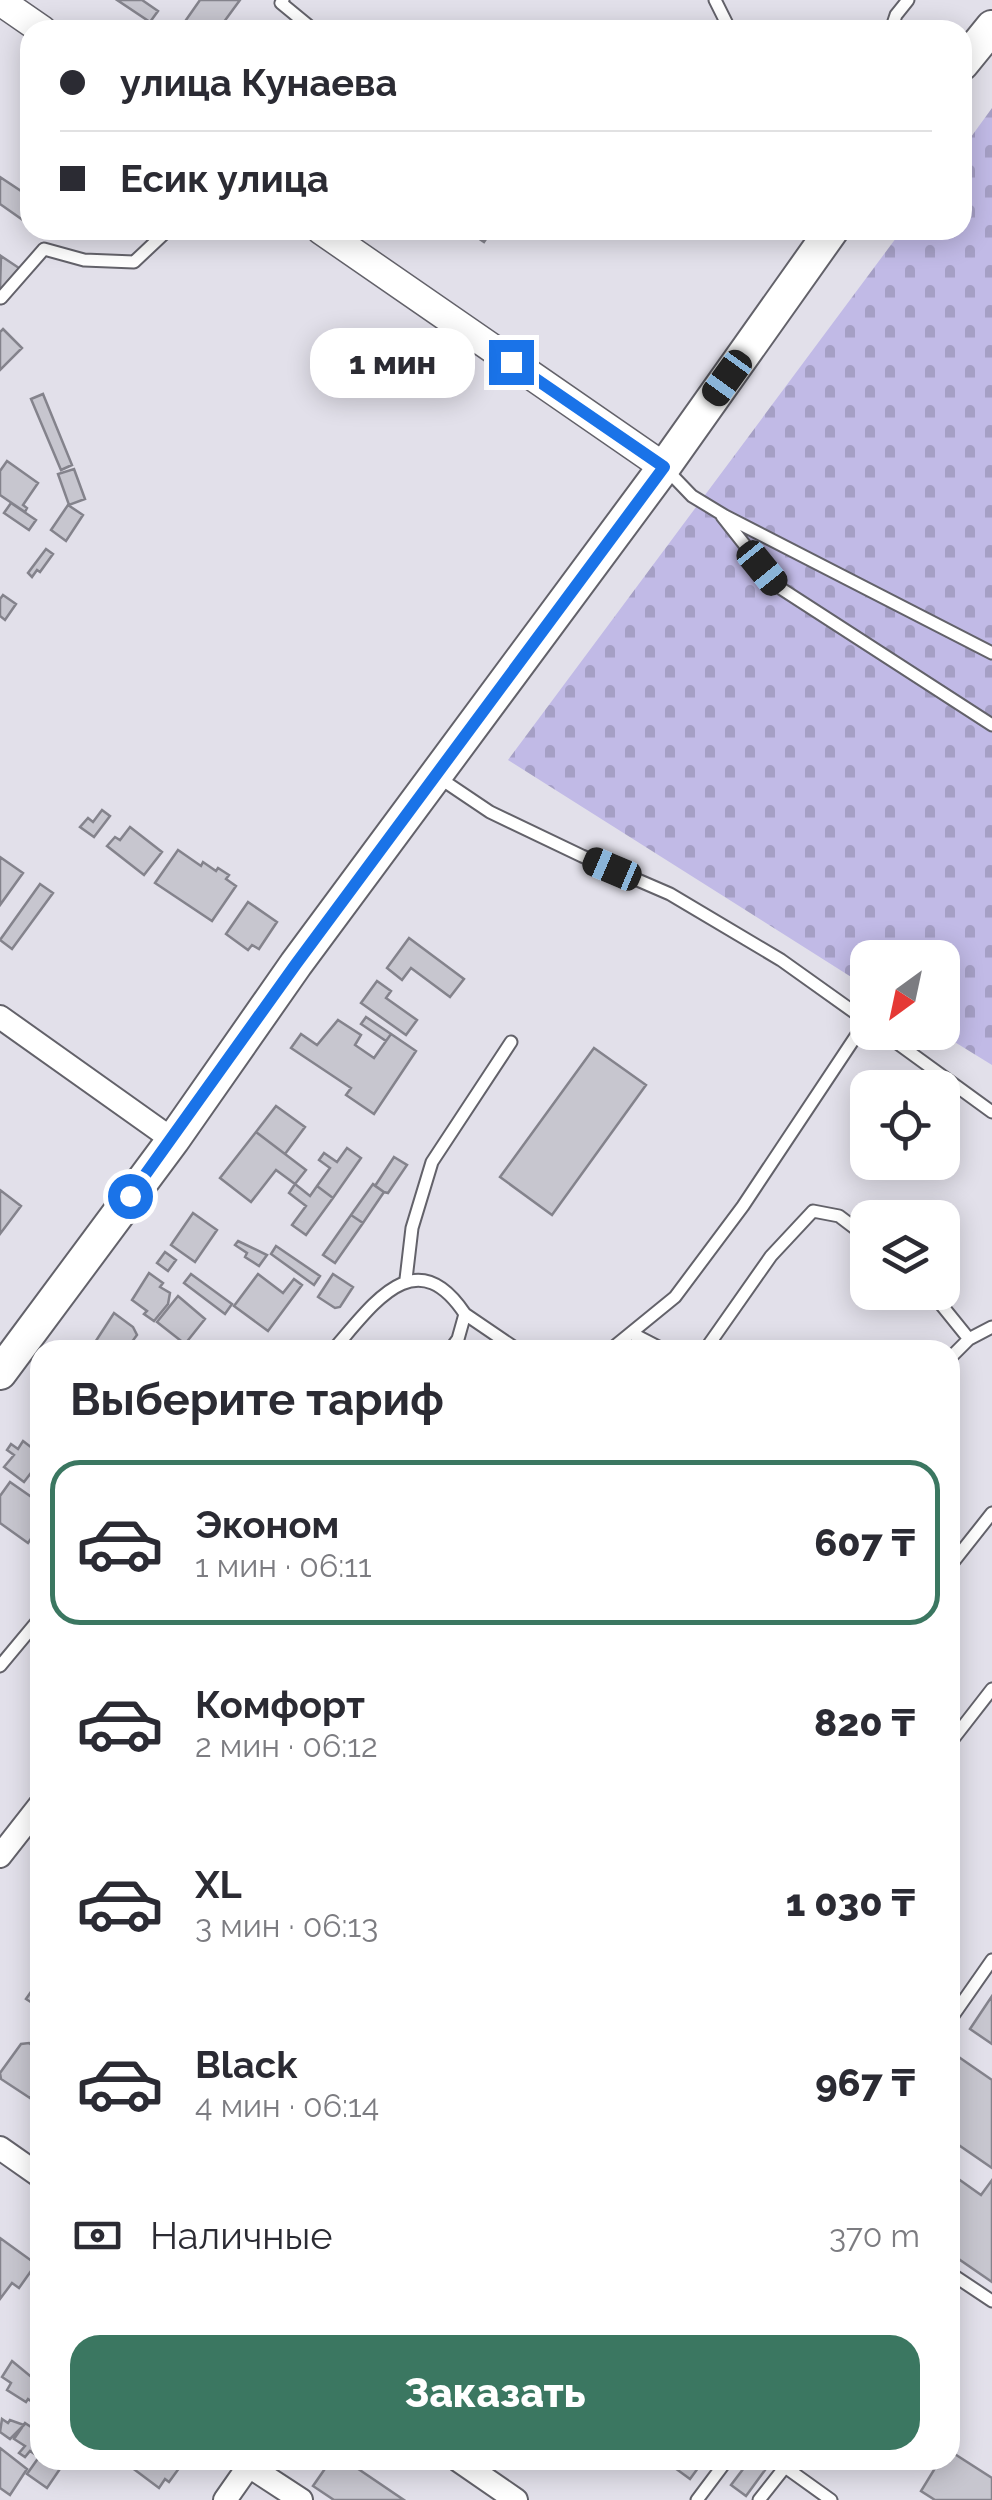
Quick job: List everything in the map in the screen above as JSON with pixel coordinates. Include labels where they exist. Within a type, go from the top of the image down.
[{"type":"main road","points":[[972,52],[992,27]]},
{"type":"main road","points":[[0,1373],[296,964],[664,467],[825,240]]},
{"type":"street","points":[[0,1],[28,20]]},
{"type":"street","points":[[335,240],[664,467]]},
{"type":"street","points":[[0,1017],[172,1140]]},
{"type":"street","points":[[0,1856],[30,1818]]},
{"type":"street","points":[[0,2148],[30,2161]]},
{"type":"street","points":[[225,2500],[246,2470]]},
{"type":"street","points":[[260,2470],[300,2500]]},
{"type":"street","points":[[472,2470],[516,2500]]},
{"type":"lane","points":[[283,0],[280,3],[300,20]]},
{"type":"lane","points":[[2,298],[44,249],[84,260],[134,262],[157,240]]},
{"type":"lane","points":[[664,467],[692,496],[720,512],[992,653]]},
{"type":"lane","points":[[720,512],[777,586],[992,725]]},
{"type":"lane","points":[[436,776],[490,812],[670,894],[781,960],[850,1010]]},
{"type":"lane","points":[[406,1280],[412,1228],[432,1162],[511,1042]]},
{"type":"lane","points":[[622,1340],[675,1297],[744,1206],[850,1047]]},
{"type":"lane","points":[[907,1050],[992,1112]]},
{"type":"lane","points":[[712,1340],[771,1256],[813,1211],[839,1216],[850,1224]]},
{"type":"lane","points":[[342,1340],[377,1300],[406,1280],[427,1278],[454,1297],[465,1314],[503,1340]]},
{"type":"lane","points":[[946,1310],[970,1340]]},
{"type":"lane","points":[[457,1340],[465,1314]]},
{"type":"lane","points":[[960,1349],[992,1327]]},
{"type":"lane","points":[[631,1333],[645,1340]]},
{"type":"lane","points":[[960,1553],[992,1513]]},
{"type":"lane","points":[[0,1666],[30,1630]]},
{"type":"lane","points":[[960,1729],[992,1688]]},
{"type":"lane","points":[[960,2006],[992,1960]]},
{"type":"lane","points":[[960,2279],[992,2300]]},
{"type":"lane","points":[[697,2500],[720,2470]]},
{"type":"lane","points":[[759,2500],[784,2470]]},
{"type":"lane","points":[[790,2470],[831,2500]]},
{"type":"green space","points":[[992,108],[992,1065],[960,1045],[960,940],[850,940],[850,976],[508,760],[895,240],[972,240],[972,136]]},
{"type":"building","points":[[117,0],[142,0],[158,11],[147,20]]},
{"type":"building","points":[[200,0],[240,0],[225,20],[186,20]]},
{"type":"building","points":[[0,177],[20,190],[20,218],[0,204]]},
{"type":"building","points":[[1,256],[19,268],[4,290],[0,288]]},
{"type":"building","points":[[3,329],[22,348],[0,370],[0,332]]},
{"type":"building","points":[[43,394],[72,465],[61,470],[31,399]]},
{"type":"building","points":[[7,461],[38,483],[23,505],[27,508],[25,512],[0,495],[0,471]]},
{"type":"building","points":[[74,469],[85,499],[69,505],[58,474]]},
{"type":"building","points":[[11,503],[36,520],[29,530],[4,513]]},
{"type":"building","points":[[68,505],[83,515],[66,541],[51,530]]},
{"type":"building","points":[[46,549],[53,554],[32,577],[28,573]]},
{"type":"building","points":[[3,595],[16,604],[5,620],[0,616]]},
{"type":"building","points":[[102,810],[110,816],[94,837],[80,827],[88,818],[93,822]]},
{"type":"building","points":[[130,827],[162,852],[144,875],[107,846],[115,837],[120,840]]},
{"type":"building","points":[[178,850],[201,866],[203,862],[216,871],[218,868],[236,886],[212,921],[155,883]]},
{"type":"building","points":[[0,857],[23,873],[0,905]]},
{"type":"building","points":[[40,884],[53,893],[12,949],[0,940]]},
{"type":"building","points":[[248,902],[277,922],[259,949],[252,945],[248,950],[226,934]]},
{"type":"building","points":[[409,938],[464,979],[450,997],[411,968],[402,980],[387,968]]},
{"type":"building","points":[[377,981],[391,991],[386,998],[417,1020],[406,1035],[361,1003]]},
{"type":"building","points":[[366,1017],[391,1034],[386,1041],[361,1024]]},
{"type":"building","points":[[338,1020],[361,1035],[355,1045],[374,1058],[391,1034],[416,1051],[374,1114],[346,1095],[351,1088],[291,1048],[301,1034],[317,1045]]},
{"type":"building","points":[[594,1048],[646,1085],[552,1215],[500,1177]]},
{"type":"building","points":[[276,1106],[305,1127],[285,1154],[256,1132]]},
{"type":"building","points":[[256,1132],[306,1170],[295,1184],[276,1170],[251,1202],[220,1178]]},
{"type":"building","points":[[347,1148],[361,1158],[333,1198],[317,1186],[330,1168],[319,1160],[324,1153],[337,1162]]},
{"type":"building","points":[[394,1157],[407,1165],[388,1193],[375,1186]]},
{"type":"building","points":[[295,1184],[310,1196],[317,1186],[333,1198],[306,1235],[292,1225],[306,1206],[289,1193]]},
{"type":"building","points":[[373,1184],[384,1192],[363,1223],[351,1215]]},
{"type":"building","points":[[0,1190],[21,1206],[0,1234]]},
{"type":"building","points":[[193,1213],[217,1230],[195,1262],[171,1245]]},
{"type":"building","points":[[351,1215],[363,1223],[335,1263],[323,1255]]},
{"type":"building","points":[[238,1241],[267,1255],[259,1266],[245,1257],[247,1253],[235,1245]]},
{"type":"building","points":[[276,1246],[320,1276],[314,1285],[271,1254]]},
{"type":"building","points":[[165,1252],[176,1260],[168,1271],[157,1263]]},
{"type":"building","points":[[149,1273],[170,1293],[168,1304],[154,1321],[132,1300]]},
{"type":"building","points":[[191,1274],[232,1304],[225,1314],[184,1283]]},
{"type":"building","points":[[258,1274],[283,1293],[294,1279],[302,1285],[268,1331],[234,1306]]},
{"type":"building","points":[[333,1274],[353,1287],[340,1307],[335,1308],[318,1297]]},
{"type":"building","points":[[178,1296],[205,1319],[188,1340],[180,1340],[157,1322]]},
{"type":"building","points":[[114,1313],[133,1327],[137,1335],[133,1340],[96,1340]]},
{"type":"building","points":[[23,1441],[30,1446],[30,1474],[24,1482],[4,1467],[14,1455],[7,1450],[11,1444],[18,1449]]},
{"type":"building","points":[[10,1482],[30,1496],[28,1543],[0,1523],[0,1496]]},
{"type":"building","points":[[992,1996],[992,2044],[970,2029]]},
{"type":"building","points":[[21,2044],[30,2044],[30,2098],[1,2079],[0,2073]]},
{"type":"building","points":[[960,2058],[992,2080],[992,2168],[960,2146]]},
{"type":"building","points":[[960,2180],[981,2195],[992,2180],[992,2282],[960,2260]]},
{"type":"building","points":[[0,2238],[30,2260],[30,2272],[19,2288],[12,2283],[0,2299]]},
{"type":"building","points":[[12,2361],[30,2376],[30,2400],[26,2402],[7,2390],[11,2383],[2,2377]]},
{"type":"building","points":[[2,2419],[24,2425],[10,2439],[0,2432]]},
{"type":"building","points":[[25,2423],[30,2426],[30,2451],[25,2457],[19,2453],[25,2446],[14,2439]]},
{"type":"building","points":[[0,2448],[27,2469],[10,2495],[0,2488]]},
{"type":"building","points":[[960,2457],[992,2478],[992,2500],[935,2500],[921,2491],[934,2470],[960,2470]]},
{"type":"building","points":[[30,2470],[59,2470],[47,2488],[27,2474]]},
{"type":"building","points":[[135,2470],[178,2470],[159,2488]]},
{"type":"building","points":[[324,2470],[360,2470],[404,2500],[334,2500],[313,2486]]},
{"type":"building","points":[[678,2470],[697,2470],[690,2479]]},
{"type":"building","points":[[742,2470],[765,2470],[746,2496],[731,2485]]},
{"type":"route","points":[[130,1196],[296,964],[664,467],[511,362]]}]
